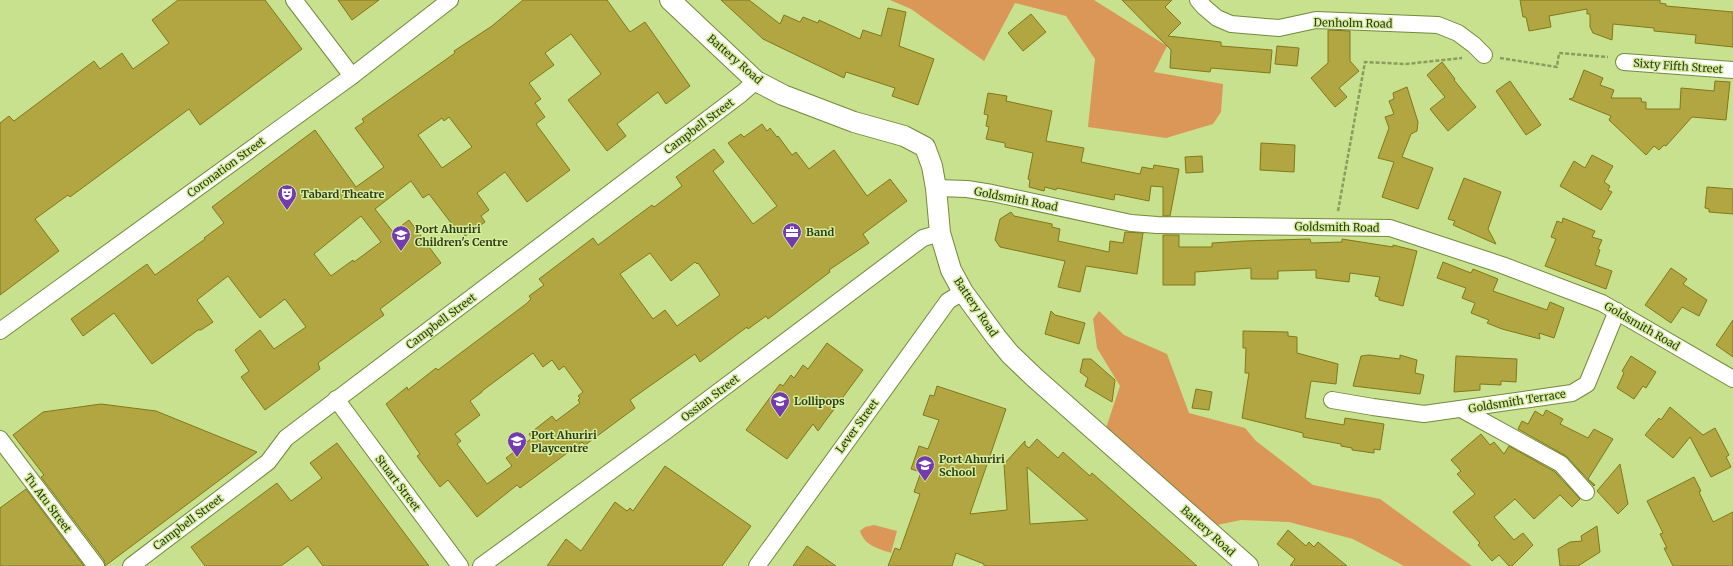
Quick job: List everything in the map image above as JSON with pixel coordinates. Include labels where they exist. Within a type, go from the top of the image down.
[{"type":"street","points":[[294,0],[352,76]]},
{"type":"street","name":"Coronation Street","points":[[0,331],[352,76],[450,0]]},
{"type":"street","name":"Battery Road","points":[[670,0],[756,81],[782,95],[854,122],[904,136],[925,147],[932,166],[936,188],[940,233],[951,270],[963,292],[996,337],[1014,358],[1248,566]]},
{"type":"street","name":"Denholm Road","points":[[1198,0],[1204,8],[1218,18],[1231,24],[1279,28],[1316,20],[1438,25],[1458,33],[1484,55]]},
{"type":"street","name":"Sixty Fifth Street","points":[[1624,62],[1733,70]]},
{"type":"street","name":"Campbell Street","points":[[130,566],[268,462],[286,438],[336,399],[741,94],[756,81]]},
{"type":"street","name":"Goldsmith Road","points":[[936,188],[967,189],[992,193],[1131,223],[1157,225],[1390,228],[1502,265],[1602,303],[1733,379]]},
{"type":"street","name":"Ossian Street","points":[[481,566],[670,428],[923,238],[940,233]]},
{"type":"street","name":"Lever Street","points":[[757,566],[948,301],[963,292]]},
{"type":"street","name":"Goldsmith Terrace","points":[[1332,400],[1424,414],[1572,393],[1587,384],[1617,311]]},
{"type":"street","name":"Stuart Street","points":[[336,399],[460,566]]},
{"type":"street","name":"Goldsmith Terrace","points":[[1460,409],[1561,464],[1586,492]]},
{"type":"street","name":"Tu Atu Street","points":[[0,440],[96,566]]},
{"type":"path","points":[[1335,228],[1365,62],[1406,64],[1484,55],[1557,67],[1559,53],[1609,57],[1624,62]]},
{"type":"shaded area","points":[[890,0],[1094,0],[1167,46],[1154,72],[1223,84],[1221,112],[1213,124],[1166,138],[1088,127],[1095,59],[1066,16],[1015,3],[984,61],[911,9]]},
{"type":"shaded area","points":[[1099,311],[1124,335],[1167,354],[1189,413],[1245,428],[1256,441],[1313,485],[1380,499],[1472,566],[1404,566],[1353,539],[1289,522],[1241,520],[1217,525],[1106,428],[1120,386],[1097,348],[1093,319]]},
{"type":"shaded area","points":[[874,525],[897,531],[891,553],[872,546],[862,536],[860,531],[865,527]]},
{"type":"building","points":[[178,0],[265,0],[302,49],[200,125],[189,109],[70,197],[68,195],[35,219],[59,251],[0,295],[0,123],[9,116],[14,121],[94,61],[100,69],[122,53],[133,69],[169,43],[152,20]]},
{"type":"building","points":[[338,0],[379,0],[352,20]]},
{"type":"building","points":[[523,0],[607,0],[630,32],[645,22],[690,86],[666,104],[658,92],[617,124],[626,136],[607,151],[568,100],[601,74],[571,34],[545,53],[554,65],[529,83],[541,99],[535,103],[545,117],[536,124],[570,170],[527,202],[505,172],[477,193],[489,210],[481,216],[485,222],[465,236],[461,230],[458,232],[429,194],[423,198],[411,181],[375,209],[393,232],[409,220],[441,263],[380,309],[384,315],[318,363],[320,369],[265,410],[241,377],[249,371],[235,350],[260,330],[274,349],[306,327],[285,299],[260,318],[228,276],[197,300],[213,322],[201,330],[198,330],[152,364],[114,313],[83,336],[71,319],[147,264],[155,275],[205,239],[204,238],[224,223],[212,207],[315,130],[356,187],[384,167],[355,128],[364,122],[362,119],[455,53],[454,51],[492,26]],"holes":[[[449,117],[472,147],[442,168],[418,135],[442,118],[444,121]],[[361,216],[381,242],[354,262],[353,260],[331,276],[314,254]]]},
{"type":"building","points":[[721,0],[749,0],[780,24],[784,15],[800,22],[803,17],[818,23],[819,20],[860,39],[863,30],[881,36],[888,8],[906,12],[899,46],[934,59],[918,105],[892,96],[895,88],[846,72],[844,78],[763,39]]},
{"type":"building","points":[[1122,0],[1172,0],[1165,7],[1181,23],[1168,36],[1221,42],[1221,46],[1272,50],[1270,73],[1211,68],[1210,72],[1170,68],[1171,50]]},
{"type":"building","points":[[1520,0],[1660,0],[1660,3],[1666,4],[1666,6],[1733,12],[1733,47],[1695,43],[1696,35],[1654,31],[1654,28],[1613,24],[1612,40],[1593,33],[1590,27],[1590,14],[1587,14],[1587,9],[1549,16],[1551,27],[1529,31],[1526,17],[1523,17]]},
{"type":"building","points":[[1031,14],[1046,32],[1023,51],[1008,33]]},
{"type":"building","points":[[1328,30],[1350,31],[1350,61],[1359,71],[1339,88],[1347,97],[1335,107],[1311,78],[1328,63]]},
{"type":"building","points":[[1277,46],[1299,48],[1297,66],[1275,64]]},
{"type":"building","points":[[1442,62],[1455,79],[1454,80],[1476,107],[1448,131],[1430,109],[1445,97],[1427,75]]},
{"type":"building","points":[[1584,70],[1603,78],[1600,85],[1614,90],[1611,98],[1641,98],[1642,102],[1646,102],[1646,109],[1680,109],[1681,88],[1714,91],[1715,81],[1730,82],[1726,120],[1692,117],[1666,146],[1664,145],[1659,150],[1654,146],[1646,155],[1609,120],[1611,116],[1569,99],[1573,98]]},
{"type":"building","points":[[1510,81],[1541,125],[1526,135],[1496,91]]},
{"type":"building","points":[[1407,87],[1418,122],[1417,131],[1411,134],[1402,157],[1433,168],[1418,209],[1382,197],[1394,162],[1378,158],[1389,128],[1385,117],[1394,114],[1389,101],[1394,99],[1393,93]]},
{"type":"building","points":[[988,93],[1007,96],[1006,101],[1052,111],[1046,141],[1084,148],[1081,162],[1140,174],[1142,167],[1153,169],[1154,165],[1179,169],[1170,216],[1163,216],[1163,187],[1151,186],[1149,201],[1115,194],[1114,200],[1057,188],[1056,190],[1045,187],[1044,191],[1029,187],[1030,180],[1028,179],[1033,153],[1005,147],[1005,143],[986,139],[989,127],[986,126],[988,115],[984,114]]},
{"type":"building","points":[[762,124],[767,131],[770,128],[777,137],[778,136],[792,155],[796,152],[809,169],[834,150],[867,196],[890,179],[907,201],[863,234],[869,243],[829,270],[830,272],[768,319],[766,316],[748,329],[747,327],[700,362],[695,354],[630,400],[635,408],[585,445],[582,442],[520,488],[517,485],[477,517],[448,480],[440,487],[417,456],[420,454],[386,404],[407,387],[408,390],[436,368],[438,370],[526,304],[531,299],[529,296],[544,285],[539,279],[593,238],[598,245],[652,205],[654,207],[682,186],[676,177],[714,149],[724,162],[713,171],[753,224],[777,206],[728,143],[741,134],[744,137]],"holes":[[[650,253],[671,281],[695,262],[697,264],[698,263],[720,295],[677,326],[665,310],[653,319],[620,274]],[[533,353],[543,367],[552,360],[559,370],[564,366],[583,392],[578,396],[580,398],[578,400],[580,403],[556,421],[552,416],[529,434],[532,438],[506,458],[512,466],[487,484],[457,444],[461,441],[455,434],[480,415],[470,401]]]},
{"type":"building","points":[[1261,143],[1295,145],[1294,172],[1260,170]]},
{"type":"building","points":[[1592,155],[1613,166],[1604,182],[1610,186],[1608,190],[1612,192],[1601,210],[1560,186],[1574,161],[1585,168]]},
{"type":"building","points":[[1202,156],[1203,172],[1186,173],[1185,157]]},
{"type":"building","points":[[1464,178],[1501,192],[1488,229],[1496,244],[1453,225],[1455,221],[1448,219]]},
{"type":"building","points":[[1707,187],[1733,189],[1733,214],[1709,212],[1709,209],[1705,208]]},
{"type":"building","points":[[1011,212],[1014,216],[1052,224],[1052,227],[1060,229],[1058,241],[1109,252],[1110,241],[1123,243],[1125,232],[1143,233],[1137,274],[1086,266],[1080,292],[1058,287],[1065,261],[1000,247],[995,240],[1000,219]]},
{"type":"building","points":[[1563,218],[1595,231],[1592,237],[1602,240],[1598,249],[1600,250],[1595,265],[1612,271],[1606,289],[1545,266],[1556,239],[1551,237],[1557,221],[1562,223]]},
{"type":"building","points":[[1163,235],[1179,235],[1179,247],[1212,247],[1212,243],[1244,241],[1310,239],[1311,243],[1342,242],[1342,239],[1393,247],[1393,245],[1417,251],[1403,306],[1379,300],[1379,297],[1375,296],[1380,277],[1350,273],[1349,282],[1316,278],[1316,270],[1278,271],[1278,279],[1251,279],[1251,268],[1195,272],[1195,285],[1163,285]]},
{"type":"building","points":[[1443,262],[1471,273],[1473,269],[1498,279],[1493,291],[1547,310],[1550,302],[1564,308],[1554,338],[1539,333],[1540,339],[1502,329],[1487,323],[1489,320],[1471,313],[1475,303],[1462,298],[1466,288],[1437,278]]},
{"type":"building","points":[[1671,268],[1687,279],[1683,284],[1707,300],[1699,316],[1682,307],[1671,323],[1645,305]]},
{"type":"building","points":[[1051,311],[1055,315],[1085,323],[1079,344],[1045,334]]},
{"type":"building","points":[[1733,320],[1733,357],[1716,345]]},
{"type":"building","points":[[1243,331],[1288,332],[1288,336],[1297,337],[1297,353],[1338,364],[1336,384],[1311,381],[1305,418],[1344,425],[1345,418],[1384,424],[1380,450],[1374,449],[1374,453],[1352,450],[1352,448],[1341,446],[1341,444],[1303,437],[1303,433],[1242,418],[1249,373],[1245,373],[1246,348],[1243,348]]},
{"type":"building","points":[[827,343],[863,370],[818,431],[813,424],[787,459],[746,430],[780,384],[783,386],[791,375],[794,378],[803,365],[808,369]]},
{"type":"building","points":[[1369,355],[1400,359],[1400,355],[1417,360],[1415,373],[1424,375],[1420,394],[1353,386],[1361,356]]},
{"type":"building","points":[[1456,356],[1517,359],[1516,382],[1501,381],[1501,385],[1480,384],[1480,390],[1454,392]]},
{"type":"building","points":[[1631,356],[1656,372],[1646,388],[1643,386],[1634,399],[1617,388],[1624,373],[1622,371]]},
{"type":"building","points":[[1083,359],[1091,359],[1115,380],[1112,402],[1085,386],[1088,378],[1080,372]]},
{"type":"building","points":[[937,386],[1006,409],[970,514],[1007,510],[1004,464],[1025,441],[1025,445],[1029,448],[1037,439],[1058,458],[1063,452],[1090,476],[1092,473],[1197,566],[984,566],[984,564],[956,553],[952,566],[888,566],[895,548],[900,550],[920,494],[914,492],[921,472],[911,469],[919,446],[928,449],[939,420],[923,415],[930,395],[934,396]],"holes":[[[1027,467],[1088,520],[1030,524]]]},
{"type":"building","points":[[1196,389],[1212,392],[1209,410],[1192,408]]},
{"type":"building","points":[[101,404],[156,411],[257,452],[105,566],[104,560],[41,477],[44,475],[13,435],[43,412]]},
{"type":"building","points":[[1670,407],[1703,435],[1715,428],[1729,455],[1726,457],[1731,467],[1711,477],[1690,437],[1673,458],[1645,435],[1659,418],[1661,420]]},
{"type":"building","points":[[1546,410],[1563,419],[1560,424],[1588,438],[1594,429],[1613,439],[1588,479],[1595,485],[1594,486],[1566,456],[1518,429],[1522,421],[1528,424],[1535,411],[1543,416]]},
{"type":"building","points":[[1481,434],[1490,445],[1494,442],[1504,454],[1509,446],[1555,472],[1580,499],[1572,507],[1560,495],[1534,519],[1515,499],[1494,517],[1514,540],[1523,533],[1533,545],[1512,566],[1509,566],[1499,555],[1492,561],[1478,545],[1480,543],[1453,512],[1475,494],[1457,474],[1461,471],[1451,460]]},
{"type":"building","points":[[337,443],[429,566],[323,566],[308,546],[281,566],[205,566],[191,547],[277,483],[291,501],[322,478],[310,463]]},
{"type":"building","points":[[1620,464],[1628,504],[1618,514],[1597,491]]},
{"type":"building","points":[[665,466],[751,526],[722,566],[547,566],[566,539],[581,551],[615,502],[627,511],[630,508],[633,511]]},
{"type":"building","points":[[1694,477],[1701,491],[1699,492],[1713,522],[1733,512],[1733,566],[1673,566],[1664,548],[1667,548],[1660,534],[1663,533],[1647,501]]},
{"type":"building","points":[[26,489],[84,566],[0,566],[0,508]]},
{"type":"building","points":[[1597,526],[1600,552],[1578,566],[1560,566],[1558,549],[1570,542],[1582,541],[1581,536]]},
{"type":"building","points":[[1288,530],[1306,546],[1309,542],[1314,547],[1318,542],[1347,566],[1290,566],[1295,559],[1277,544]]},
{"type":"building","points":[[807,546],[836,566],[793,566]]},
{"type":"place","name":"Tabard Theatre","points":[[287,211]]},
{"type":"place","name":"Band","points":[[792,249]]},
{"type":"place","name":"Port Ahuriri Children's Centre","points":[[401,252]]},
{"type":"place","name":"Lollipops","points":[[780,418]]},
{"type":"place","name":"Port Ahuriri Playcentre","points":[[517,458]]},
{"type":"place","name":"Port Ahuriri School","points":[[925,482]]}]
